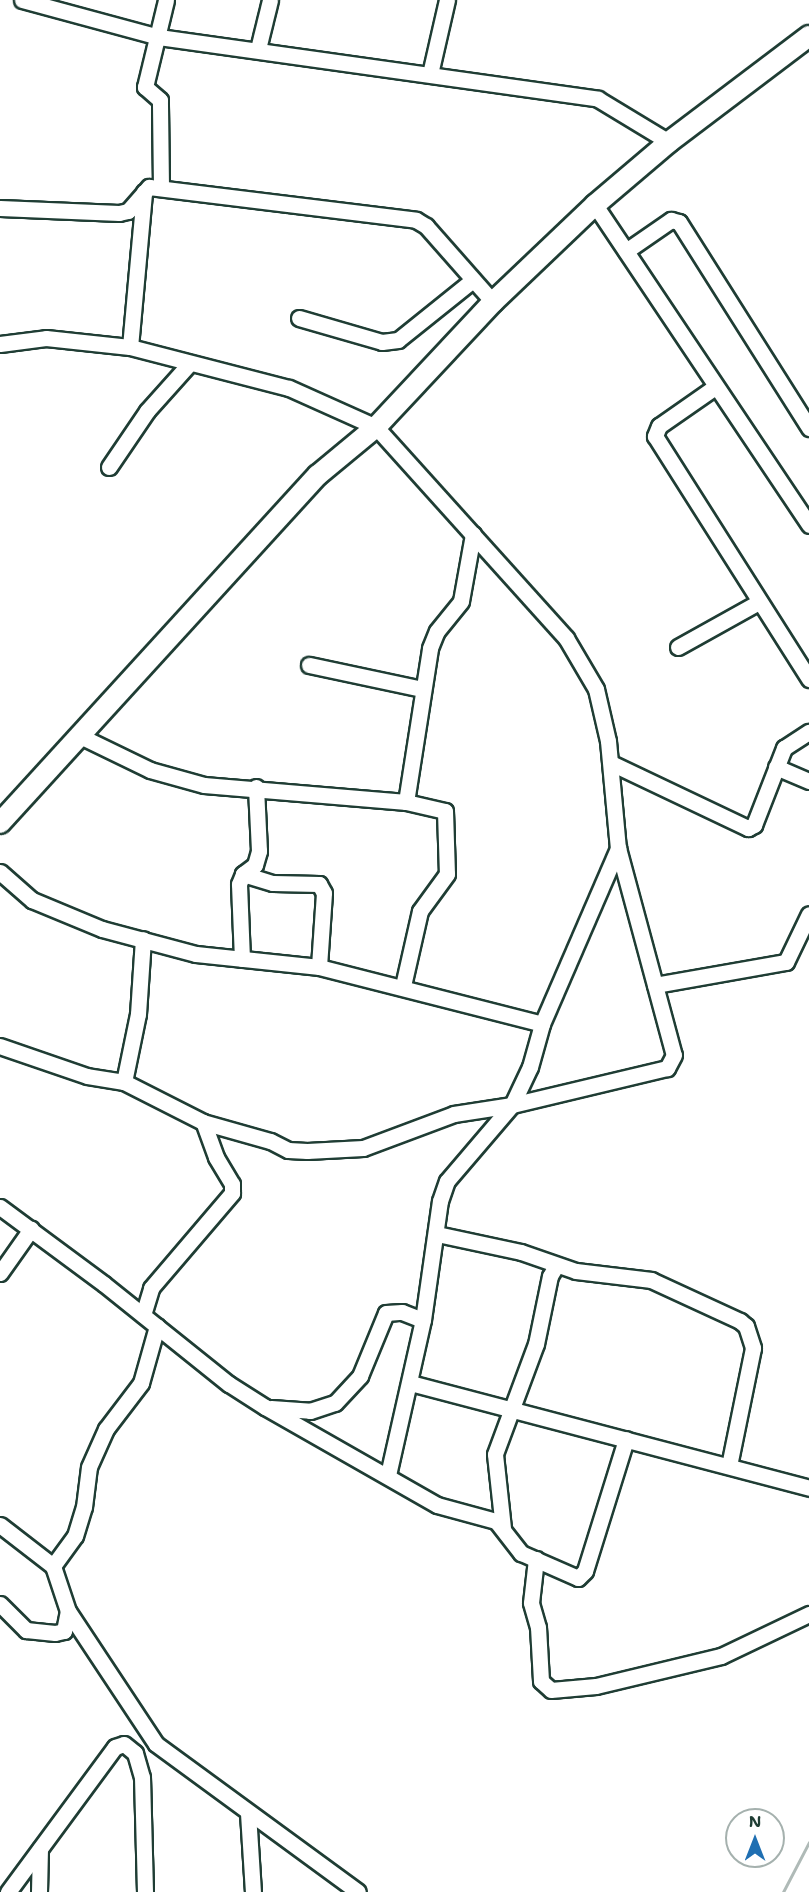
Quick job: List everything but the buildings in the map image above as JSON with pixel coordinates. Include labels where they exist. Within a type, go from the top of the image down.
[{"type":"main road","points":[[0,823],[318,475],[376,428],[493,302],[595,205],[669,142],[809,36]]},
{"type":"street","points":[[22,0],[79,7],[159,37],[258,49],[598,99],[669,142]]},
{"type":"street","points":[[161,187],[160,100],[145,87],[159,37],[166,0]]},
{"type":"street","points":[[258,49],[270,0]]},
{"type":"street","points":[[430,74],[447,0]]},
{"type":"street","points":[[0,208],[120,213],[128,211],[149,186],[416,220],[426,226],[493,302]]},
{"type":"street","points":[[130,347],[144,192]]},
{"type":"street","points":[[595,205],[809,525]]},
{"type":"street","points":[[626,251],[671,220],[679,222],[809,428]]},
{"type":"street","points":[[300,318],[382,342],[398,340],[473,279]]},
{"type":"street","points":[[0,344],[46,338],[130,347],[289,388],[376,428],[566,638],[596,689],[611,763],[618,848],[674,1056],[667,1068],[512,1105],[454,1114],[363,1148],[333,1151],[288,1150],[270,1141],[203,1122],[124,1082],[87,1076],[0,1046]]},
{"type":"street","points":[[109,467],[147,411],[190,363]]},
{"type":"street","points":[[715,387],[659,426],[655,436],[809,679]]},
{"type":"street","points":[[406,802],[422,689],[433,639],[461,601],[473,534]]},
{"type":"street","points":[[678,647],[759,602]]},
{"type":"street","points":[[309,665],[422,689]]},
{"type":"street","points":[[611,763],[748,828],[754,825],[776,767],[788,743],[809,732]]},
{"type":"street","points":[[80,736],[150,770],[184,780],[439,807],[448,815],[447,874],[420,911],[403,986]]},
{"type":"street","points":[[776,767],[809,781]]},
{"type":"street","points":[[242,958],[239,884],[243,874],[255,865],[259,851],[256,787]]},
{"type":"street","points":[[388,1475],[423,1320],[440,1201],[451,1173],[512,1105],[530,1068],[542,1024],[618,848]]},
{"type":"street","points":[[0,872],[32,900],[102,929],[196,954],[319,967],[403,986],[542,1024]]},
{"type":"street","points":[[243,874],[273,882],[319,884],[324,893],[319,967]]},
{"type":"street","points":[[655,985],[786,962],[809,914]]},
{"type":"street","points":[[124,1082],[138,1014],[143,939]]},
{"type":"street","points":[[143,1315],[151,1288],[232,1193],[232,1184],[216,1157],[203,1122]]},
{"type":"street","points":[[0,1206],[265,1407],[437,1504],[496,1521],[503,1528],[513,1546],[536,1559],[582,1577],[627,1439]]},
{"type":"street","points":[[0,1273],[31,1229]]},
{"type":"street","points":[[437,1234],[521,1252],[556,1266],[651,1280],[691,1295],[746,1326],[753,1348],[729,1466]]},
{"type":"street","points":[[503,1528],[495,1454],[536,1344],[550,1276],[556,1266]]},
{"type":"street","points":[[124,1300],[151,1288]]},
{"type":"street","points":[[265,1407],[310,1411],[335,1403],[360,1376],[386,1313],[402,1311],[423,1320]]},
{"type":"street","points":[[53,1566],[75,1536],[84,1507],[89,1467],[106,1429],[141,1383],[157,1326]]},
{"type":"street","points":[[410,1383],[512,1412],[627,1439],[809,1488]]},
{"type":"street","points":[[0,1525],[53,1566],[68,1611],[156,1744],[358,1892]]},
{"type":"street","points":[[536,1559],[531,1603],[538,1627],[541,1681],[550,1690],[596,1686],[721,1656],[809,1614]]},
{"type":"street","points":[[0,1604],[26,1630],[55,1633],[64,1631],[68,1611]]},
{"type":"street","points":[[8,1892],[115,1747],[124,1744],[135,1753],[142,1777],[145,1892]]},
{"type":"street","points":[[248,1813],[252,1892]]},
{"type":"street","points":[[39,1892],[40,1849]]},
{"type":"waterway","points":[[783,1892],[809,1842]]}]
